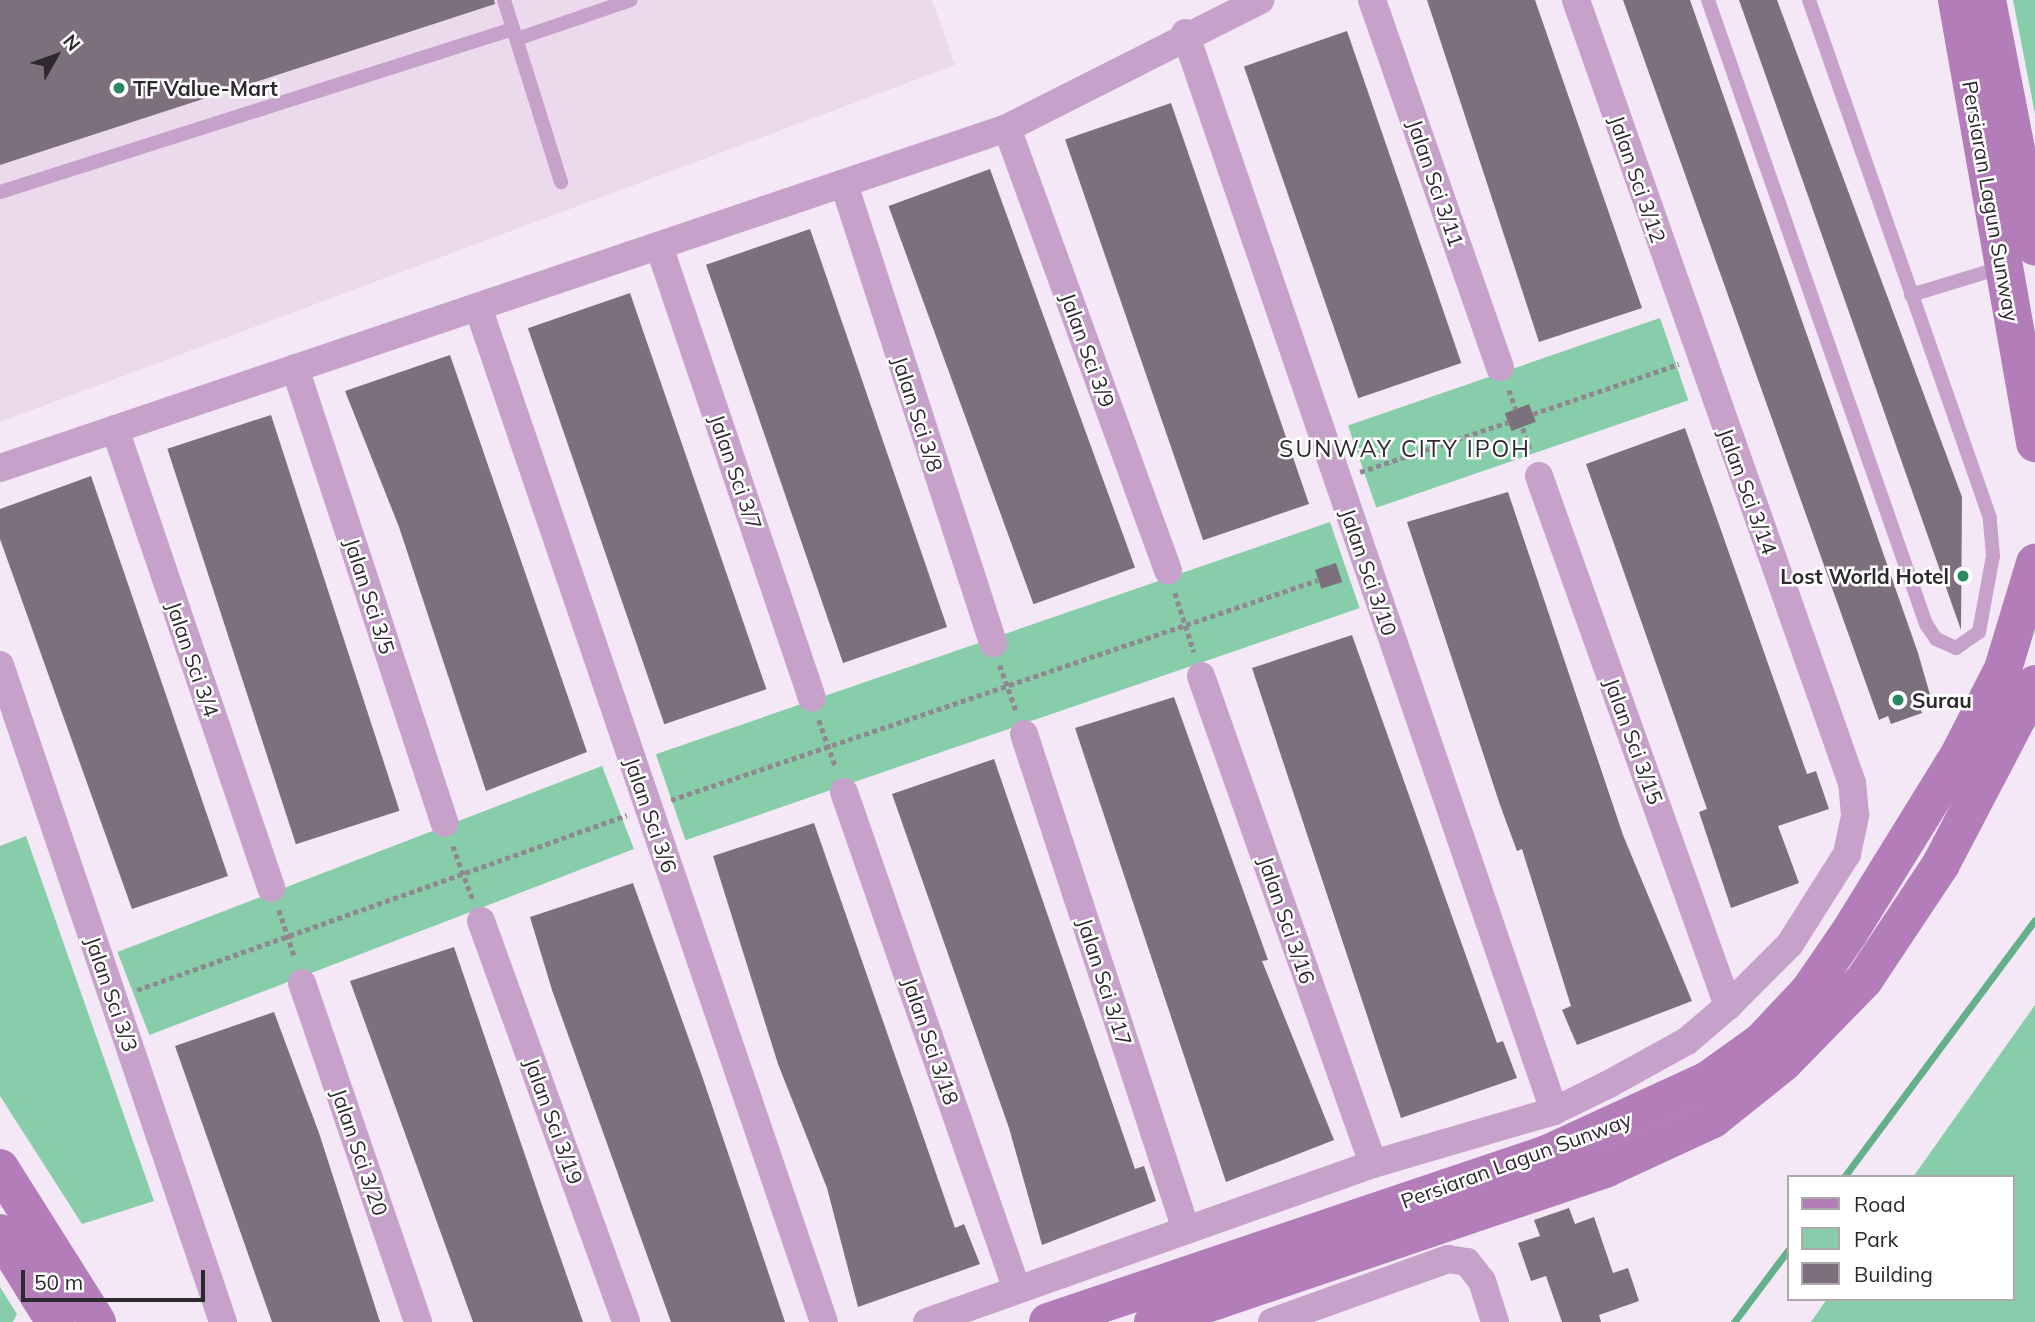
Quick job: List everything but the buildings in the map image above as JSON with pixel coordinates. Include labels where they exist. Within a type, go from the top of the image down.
[{"type":"main road","name":"Persiaran Lagun Sunway","points":[[1957,0],[2019,262],[2035,443]]},
{"type":"main road","name":"Persiaran Lagun Sunway","points":[[1987,0],[2035,246]]},
{"type":"main road","name":"Persiaran Lagun Sunway","points":[[1048,1322],[1547,1154],[1708,1080],[1762,1041],[1809,991],[1849,933],[1959,755],[2003,669],[2035,563]]},
{"type":"main road","name":"Persiaran Lagun Sunway","points":[[1153,1322],[1606,1168],[1713,1119],[1783,1063],[1864,980],[1941,864],[2035,684]]},
{"type":"main road","points":[[0,1168],[97,1322]]},
{"type":"main road","points":[[0,1233],[52,1321]]},
{"type":"street","points":[[0,468],[1007,128],[1185,33],[1260,0]]},
{"type":"street","name":"Jalan Sci 3/11","points":[[1372,0],[1500,367]]},
{"type":"street","name":"Jalan Sci 3/12","points":[[1576,0],[1700,358]]},
{"type":"street","name":"Jalan Sci 3/10","points":[[1185,33],[1554,1111]]},
{"type":"street","name":"Jalan Sci 3/9","points":[[1007,128],[1168,571]]},
{"type":"street","name":"Jalan Sci 3/8","points":[[844,184],[993,643]]},
{"type":"street","name":"Jalan Sci 3/7","points":[[659,246],[812,698]]},
{"type":"street","name":"Jalan Sci 3/6","points":[[478,307],[824,1322]]},
{"type":"street","name":"Jalan Sci 3/14","points":[[927,1322],[1373,1164],[1554,1111],[1687,1041],[1728,1006],[1790,944],[1847,854],[1855,815],[1852,783],[1700,358]]},
{"type":"street","name":"Jalan Sci 3/5","points":[[295,368],[445,823]]},
{"type":"street","name":"Jalan Sci 3/4","points":[[116,429],[271,888]]},
{"type":"street","name":"Jalan Sci 3/15","points":[[1539,476],[1728,1006]]},
{"type":"street","name":"Jalan Sci 3/3","points":[[0,665],[223,1322]]},
{"type":"street","name":"Jalan Sci 3/16","points":[[1201,676],[1373,1164]]},
{"type":"street","name":"Jalan Sci 3/17","points":[[1024,734],[1186,1230]]},
{"type":"street","name":"Jalan Sci 3/18","points":[[844,792],[1017,1290]]},
{"type":"street","name":"Jalan Sci 3/19","points":[[481,921],[626,1322]]},
{"type":"street","name":"Jalan Sci 3/20","points":[[302,983],[418,1322]]},
{"type":"street","points":[[1272,1322],[1448,1259],[1466,1262],[1482,1281],[1495,1322]]},
{"type":"lane","points":[[504,0],[561,182]]},
{"type":"lane","points":[[0,192],[631,0]]},
{"type":"lane","points":[[1708,0],[1926,624],[1936,639],[1956,648],[1979,632],[1994,544],[1809,0]]},
{"type":"lane","points":[[1911,295],[2019,262]]},
{"type":"path","points":[[1533,414],[1700,358]]},
{"type":"path","points":[[1338,480],[1509,422]]},
{"type":"path","points":[[1168,571],[1201,676]]},
{"type":"path","points":[[113,999],[649,808],[1318,580]]},
{"type":"path","points":[[993,643],[1024,734]]},
{"type":"path","points":[[812,698],[844,792]]},
{"type":"path","points":[[445,823],[481,921]]},
{"type":"path","points":[[271,888],[302,983]]},
{"type":"shaded area","points":[[0,0],[932,0],[955,65],[0,422]]},
{"type":"green space","points":[[2013,0],[2035,0],[2035,114]]},
{"type":"green space","points":[[1660,318],[1688,400],[1376,508],[1348,425]]},
{"type":"green space","points":[[1330,522],[1360,608],[685,840],[656,754]]},
{"type":"green space","points":[[602,766],[634,849],[149,1035],[117,952]]},
{"type":"green space","points":[[26,836],[154,1201],[82,1224],[0,1096],[0,846]]},
{"type":"green space","points":[[2035,1005],[2035,1322],[1811,1322],[1826,1301],[2014,1301],[2014,1175],[1914,1175]]},
{"type":"green space","points":[[0,1287],[17,1314],[13,1322],[0,1322]]},
{"type":"waterway","points":[[1845,1175],[2035,920]]},
{"type":"waterway","points":[[1734,1322],[1786,1253]]},
{"type":"place","name":"TF Value-Mart","points":[[119,88]]},
{"type":"place","name":"Lost World Hotel","points":[[1963,576]]},
{"type":"place","name":"Surau","points":[[1898,700]]},
{"type":"district","name":"SUNWAY CITY IPOH","points":[[1405,449]]}]
